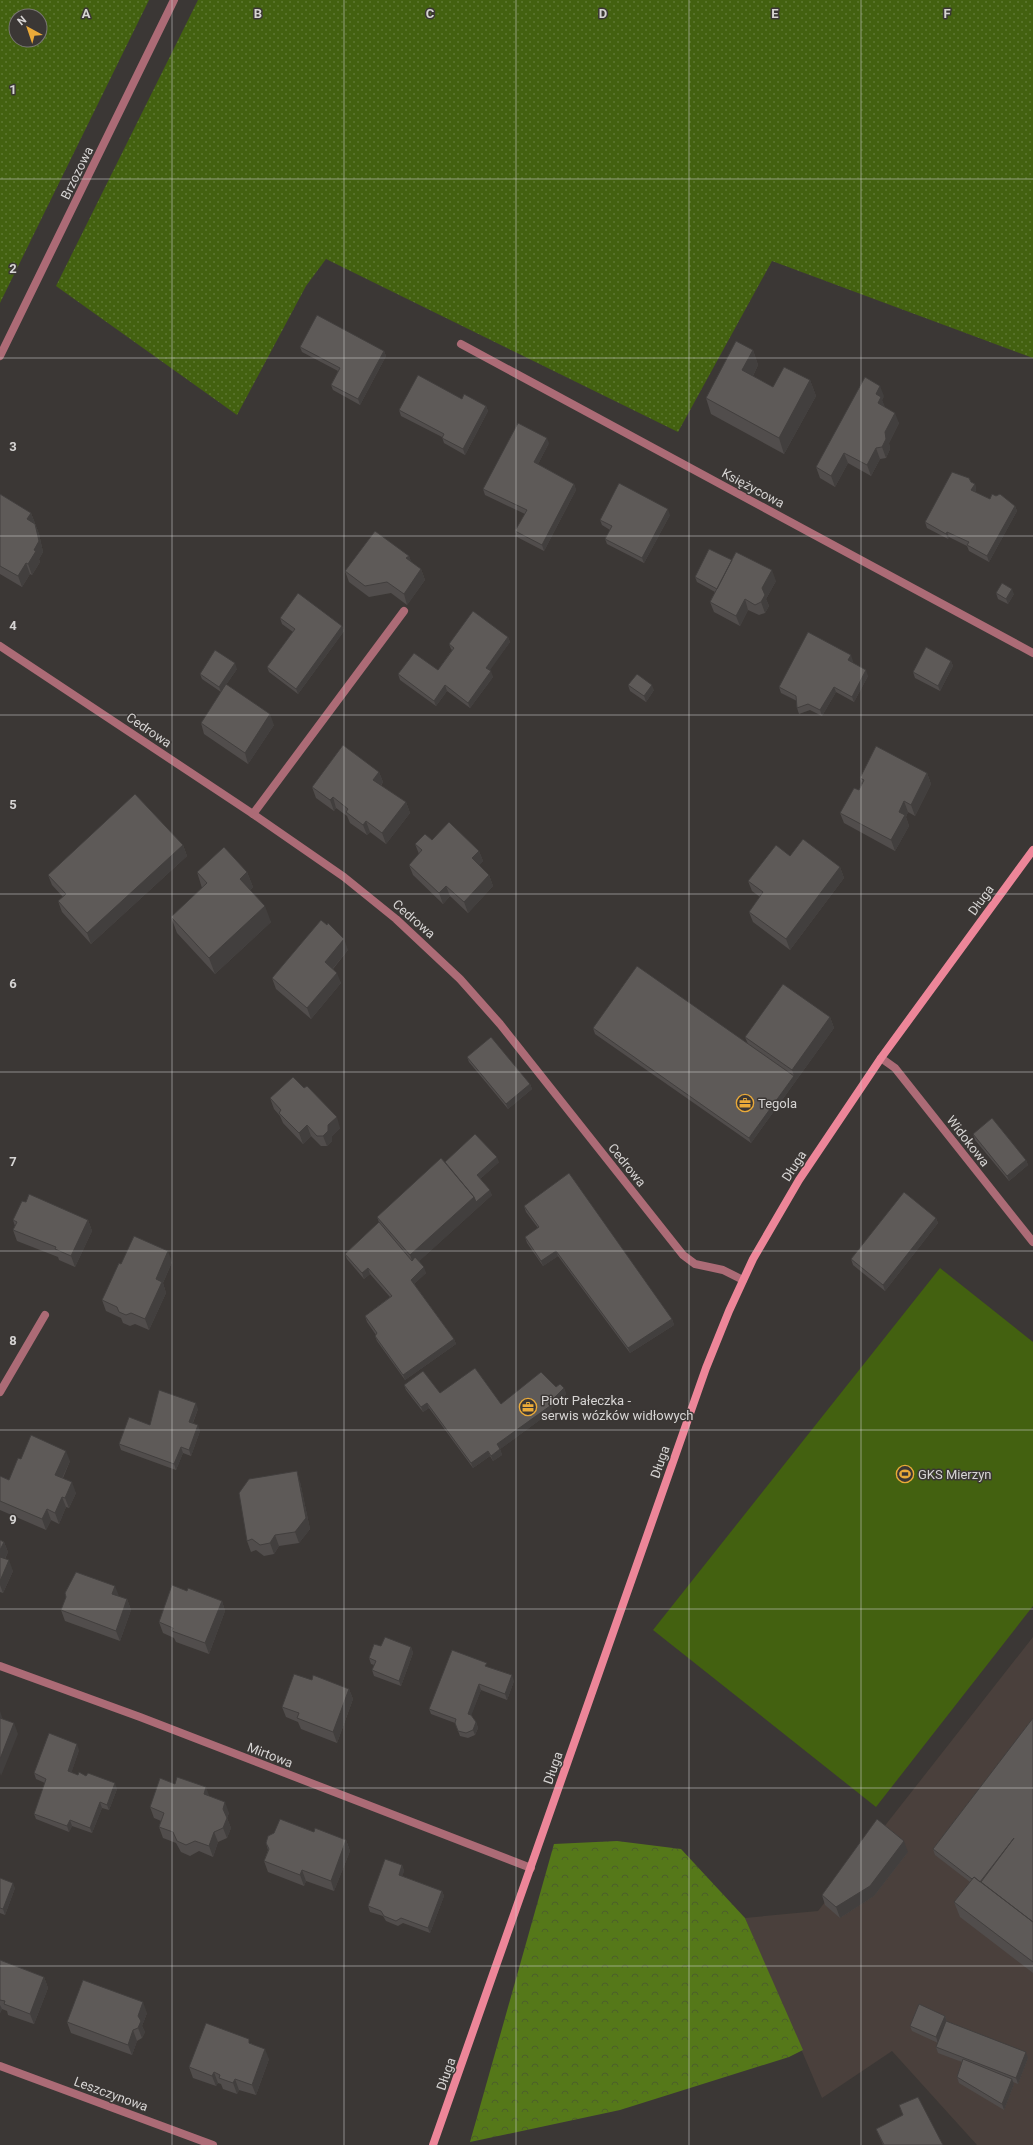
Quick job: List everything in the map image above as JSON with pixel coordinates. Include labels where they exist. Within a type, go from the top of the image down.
[{"type":"street","name":"Brzozowa","points":[[0,356],[174,0]]},
{"type":"street","name":"Księżycowa","points":[[461,344],[1033,653]]},
{"type":"street","points":[[253,814],[404,611]]},
{"type":"street","name":"Cedrowa","points":[[0,646],[253,814],[344,877],[396,919],[432,951],[500,1024],[683,1255],[695,1264],[723,1270],[743,1280]]},
{"type":"street","name":"Długa","points":[[433,2145],[706,1368],[743,1280],[799,1180],[881,1058],[1033,850]]},
{"type":"street","name":"Widokowa","points":[[881,1058],[895,1068],[1033,1242]]},
{"type":"street","points":[[0,1392],[45,1315]]},
{"type":"street","name":"Mirtowa","points":[[0,1666],[140,1717],[531,1868]]},
{"type":"street","name":"Leszczynowa","points":[[0,2066],[213,2145]]},
{"type":"shaded area","points":[[1033,1637],[1033,2145],[977,2145],[892,2051],[822,2098],[745,1918],[818,1911]]},
{"type":"green space","points":[[0,0],[149,0],[0,303]]},
{"type":"green space","points":[[198,0],[1033,0],[1033,358],[772,261],[678,432],[326,259],[306,286],[237,415],[56,286]]},
{"type":"green space","name":"GKS Mierzyn","points":[[940,1268],[1033,1342],[1033,1606],[876,1807],[653,1630]]},
{"type":"green space","points":[[617,1841],[681,1849],[745,1918],[803,2050],[789,2057],[620,2110],[470,2142],[554,1844]]},
{"type":"building","points":[[317,315],[384,351],[358,399],[331,385],[340,368],[300,347]]},
{"type":"building","points":[[736,341],[753,350],[742,370],[773,387],[784,367],[810,380],[779,438],[706,398]]},
{"type":"building","points":[[418,375],[462,399],[464,394],[486,406],[463,449],[442,438],[444,434],[399,410]]},
{"type":"building","points":[[865,377],[880,386],[876,394],[881,397],[878,403],[895,413],[885,432],[886,439],[882,447],[876,448],[867,465],[844,453],[831,476],[816,467]]},
{"type":"building","points":[[518,423],[547,438],[534,462],[574,484],[542,545],[515,531],[527,510],[483,489]]},
{"type":"building","points":[[952,472],[969,478],[971,482],[975,484],[971,490],[990,499],[992,494],[996,496],[1000,494],[1015,506],[987,556],[967,545],[969,542],[947,532],[946,534],[925,522]]},
{"type":"building","points":[[619,483],[668,509],[642,558],[605,539],[612,526],[600,520]]},
{"type":"building","points":[[0,494],[31,513],[27,519],[35,524],[39,541],[34,550],[36,551],[18,576],[0,566]]},
{"type":"building","points":[[375,531],[409,556],[406,558],[421,569],[404,594],[387,582],[365,586],[345,571]]},
{"type":"building","points":[[709,549],[732,560],[717,589],[695,577]]},
{"type":"building","points":[[736,552],[772,570],[762,588],[765,595],[761,602],[755,605],[745,599],[736,616],[710,602]]},
{"type":"building","points":[[1002,583],[1012,589],[1006,599],[996,593]]},
{"type":"building","points":[[298,593],[342,626],[296,689],[267,667],[295,629],[280,618]]},
{"type":"building","points":[[473,611],[508,637],[486,668],[491,671],[468,703],[445,685],[434,701],[398,674],[414,653],[438,670],[454,648],[449,644]]},
{"type":"building","points":[[808,632],[851,655],[848,660],[866,670],[852,697],[834,687],[820,710],[808,704],[797,708],[796,696],[779,687]]},
{"type":"building","points":[[926,647],[951,661],[938,686],[913,672]]},
{"type":"building","points":[[215,650],[235,663],[219,687],[200,674]]},
{"type":"building","points":[[637,674],[652,685],[644,696],[628,685]]},
{"type":"building","points":[[226,684],[270,714],[245,753],[201,723]]},
{"type":"building","points":[[343,745],[379,772],[373,780],[406,802],[382,833],[366,821],[363,825],[346,812],[348,809],[333,797],[330,800],[312,787]]},
{"type":"building","points":[[876,746],[927,773],[911,805],[904,801],[899,812],[905,815],[891,840],[840,813],[854,788],[859,790],[864,780],[860,778]]},
{"type":"building","points":[[135,794],[183,845],[87,933],[58,901],[66,894],[48,875]]},
{"type":"building","points":[[449,822],[479,851],[472,858],[489,875],[464,902],[446,886],[439,893],[409,865],[422,850],[415,844],[425,834],[432,840]]},
{"type":"building","points":[[803,839],[840,867],[786,939],[749,912],[763,892],[748,881],[776,845],[790,856]]},
{"type":"building","points":[[224,847],[247,872],[240,879],[265,906],[209,958],[171,917],[207,883],[197,872]]},
{"type":"building","points":[[321,920],[327,925],[328,923],[344,939],[325,962],[337,973],[307,1008],[272,978]]},
{"type":"building","points":[[637,966],[794,1076],[749,1138],[593,1028]]},
{"type":"building","points":[[783,984],[830,1017],[792,1070],[745,1037]]},
{"type":"building","points":[[491,1037],[530,1084],[506,1104],[467,1057]]},
{"type":"building","points":[[293,1077],[304,1088],[307,1086],[337,1117],[328,1125],[328,1131],[323,1136],[317,1136],[307,1125],[299,1133],[279,1113],[281,1110],[270,1098]]},
{"type":"building","points":[[992,1118],[1026,1160],[1007,1176],[973,1134]]},
{"type":"building","points":[[475,1134],[497,1157],[477,1175],[490,1190],[476,1202],[474,1197],[445,1162]]},
{"type":"building","points":[[441,1158],[474,1197],[410,1255],[377,1217]]},
{"type":"building","points":[[569,1173],[672,1319],[628,1348],[556,1251],[541,1261],[525,1237],[539,1227],[524,1206]]},
{"type":"building","points":[[904,1192],[936,1218],[883,1285],[851,1259]]},
{"type":"building","points":[[29,1194],[88,1220],[71,1256],[55,1249],[56,1247],[13,1230],[17,1222],[13,1220],[22,1201],[26,1202]]},
{"type":"building","points":[[379,1222],[412,1261],[415,1257],[424,1267],[411,1280],[454,1339],[403,1375],[375,1336],[377,1333],[365,1316],[392,1296],[368,1268],[362,1273],[345,1254]]},
{"type":"building","points":[[134,1236],[168,1251],[156,1279],[162,1282],[145,1319],[131,1313],[126,1315],[119,1312],[117,1307],[102,1300],[119,1263],[121,1264]]},
{"type":"building","points":[[475,1368],[501,1404],[541,1372],[556,1387],[560,1384],[564,1388],[548,1404],[550,1406],[497,1444],[500,1449],[491,1456],[488,1451],[471,1463],[427,1403],[421,1407],[404,1385],[423,1371],[440,1393]]},
{"type":"building","points":[[159,1390],[196,1403],[189,1422],[198,1425],[189,1450],[181,1447],[174,1464],[119,1444],[129,1417],[150,1425]]},
{"type":"building","points":[[31,1435],[66,1451],[55,1475],[72,1482],[65,1498],[62,1497],[55,1513],[47,1509],[42,1519],[0,1501],[0,1476],[9,1480],[18,1458],[21,1459]]},
{"type":"building","points":[[297,1471],[306,1518],[295,1532],[275,1535],[270,1543],[260,1545],[252,1539],[247,1541],[239,1493],[249,1479]]},
{"type":"building","points":[[0,1540],[4,1542],[0,1550]]},
{"type":"building","points":[[0,1557],[9,1560],[0,1581]]},
{"type":"building","points":[[76,1572],[115,1586],[112,1594],[127,1599],[116,1631],[61,1610],[66,1597],[65,1593]]},
{"type":"building","points":[[172,1585],[187,1591],[188,1588],[222,1601],[205,1643],[172,1631],[173,1628],[159,1622]]},
{"type":"building","points":[[385,1637],[411,1647],[399,1681],[372,1670],[376,1661],[369,1658],[374,1644],[381,1646]]},
{"type":"building","points":[[452,1650],[487,1663],[485,1666],[512,1675],[505,1694],[479,1684],[468,1714],[471,1715],[476,1722],[473,1730],[466,1733],[458,1731],[455,1723],[456,1719],[429,1709]]},
{"type":"building","points":[[294,1674],[312,1680],[313,1675],[349,1689],[333,1732],[297,1718],[299,1713],[282,1707]]},
{"type":"building","points":[[0,1718],[14,1723],[0,1759]]},
{"type":"building","points":[[1033,1718],[1033,1922],[981,1882],[1014,1838],[980,1882],[974,1877],[972,1879],[933,1849]]},
{"type":"building","points":[[49,1733],[77,1744],[68,1771],[78,1775],[79,1772],[86,1776],[88,1773],[115,1783],[107,1805],[100,1802],[90,1828],[70,1820],[67,1826],[34,1814],[46,1779],[34,1773]]},
{"type":"building","points":[[177,1777],[206,1787],[204,1794],[225,1802],[223,1809],[227,1818],[223,1828],[214,1832],[209,1846],[195,1841],[186,1845],[177,1841],[173,1832],[159,1827],[164,1813],[150,1807],[160,1778],[175,1784]]},
{"type":"building","points":[[280,1819],[314,1832],[315,1828],[346,1840],[331,1881],[302,1870],[300,1875],[264,1861],[269,1849],[266,1843],[268,1836],[274,1833]]},
{"type":"building","points":[[877,1819],[904,1841],[870,1886],[836,1907],[822,1895]]},
{"type":"building","points":[[385,1859],[402,1865],[399,1875],[442,1891],[428,1928],[401,1918],[396,1921],[384,1916],[381,1911],[368,1906]]},
{"type":"building","points":[[974,1877],[1033,1922],[1033,1962],[954,1902]]},
{"type":"building","points":[[0,1878],[13,1883],[3,1909],[0,1908]]},
{"type":"building","points":[[0,1960],[44,1977],[30,2014],[4,2004],[5,2001],[0,2000]]},
{"type":"building","points":[[83,1980],[143,2002],[138,2016],[141,2021],[138,2028],[133,2030],[128,2045],[67,2022]]},
{"type":"building","points":[[919,2004],[945,2016],[936,2037],[910,2026]]},
{"type":"building","points":[[946,2021],[1026,2052],[1016,2078],[936,2047]]},
{"type":"building","points":[[206,2023],[249,2039],[249,2043],[265,2049],[252,2085],[235,2079],[233,2083],[219,2078],[220,2075],[214,2072],[212,2076],[189,2067]]},
{"type":"building","points":[[963,2059],[1012,2079],[1002,2104],[957,2077]]},
{"type":"building","points":[[918,2097],[943,2145],[884,2145],[876,2129],[903,2115],[899,2105]]},
{"type":"place","name":"Tegola","points":[[745,1103]]},
{"type":"place","name":"Piotr Pałeczka - serwis wózków widłowych","points":[[528,1407]]},
{"type":"place","name":"GKS Mierzyn","points":[[905,1474]]}]
